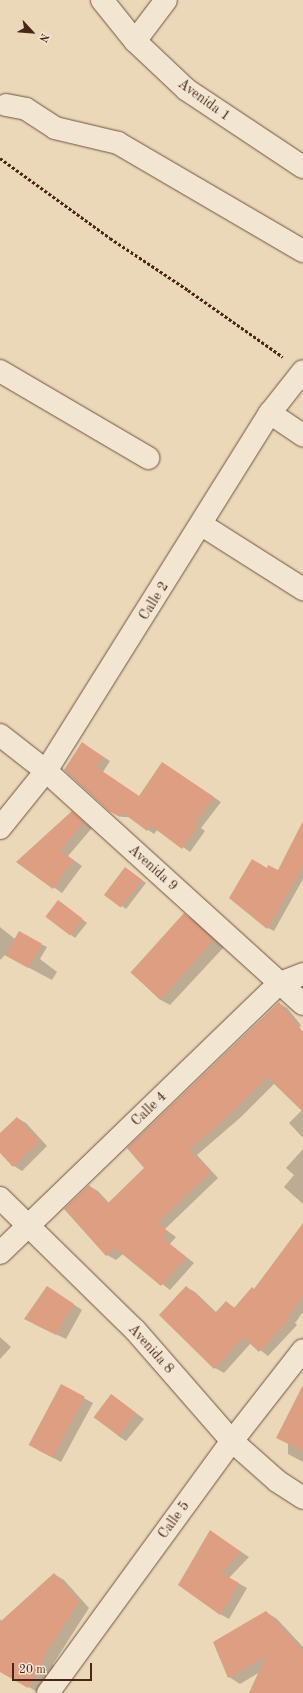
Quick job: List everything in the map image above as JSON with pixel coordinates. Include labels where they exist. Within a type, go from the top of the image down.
[{"type":"street","name":"Avenida 1","points":[[102,0],[135,41],[187,90],[303,167]]},
{"type":"street","points":[[135,41],[166,0]]},
{"type":"street","points":[[6,105],[26,109],[55,128],[118,143],[303,251]]},
{"type":"street","name":"Calle 2","points":[[0,828],[46,771],[202,525],[270,413],[295,365]]},
{"type":"street","points":[[0,371],[148,458]]},
{"type":"street","points":[[270,413],[303,435]]},
{"type":"street","points":[[202,525],[303,590]]},
{"type":"street","name":"Avenida 9","points":[[0,735],[46,771],[303,1004]]},
{"type":"street","name":"Calle 4","points":[[0,1253],[280,983],[303,974]]},
{"type":"street","name":"Avenida 8","points":[[0,1198],[136,1330],[232,1441],[277,1482],[303,1498]]},
{"type":"street","name":"Calle 5","points":[[48,1693],[232,1441],[303,1350]]},
{"type":"path","points":[[0,158],[110,238],[188,290],[295,365]]},
{"type":"building","points":[[82,742],[103,757],[96,767],[139,796],[162,762],[214,797],[194,823],[198,826],[182,849],[150,825],[147,831],[123,813],[120,817],[109,811],[64,770]]},
{"type":"building","points":[[72,811],[84,822],[60,850],[73,860],[53,889],[16,862]]},
{"type":"building","points":[[303,821],[303,866],[267,929],[229,898],[252,859],[267,868],[268,865],[278,870]]},
{"type":"building","points":[[125,867],[142,880],[121,908],[104,895]]},
{"type":"building","points":[[58,900],[83,919],[70,935],[45,917]]},
{"type":"building","points":[[184,913],[214,940],[160,999],[130,972]]},
{"type":"building","points":[[19,931],[42,944],[28,968],[5,955]]},
{"type":"building","points":[[279,1002],[303,1032],[303,1112],[267,1077],[232,1112],[189,1150],[210,1172],[157,1223],[168,1232],[162,1238],[186,1257],[161,1286],[115,1248],[106,1256],[64,1209],[89,1185],[107,1204],[144,1168],[127,1148]]},
{"type":"building","points":[[17,1117],[39,1141],[13,1167],[0,1153],[0,1133]]},
{"type":"building","points":[[303,1223],[303,1296],[287,1317],[289,1319],[259,1352],[243,1337],[214,1369],[159,1315],[186,1286],[215,1313],[226,1301],[234,1308],[252,1287],[254,1289]]},
{"type":"building","points":[[47,1286],[74,1304],[56,1335],[24,1319]]},
{"type":"building","points":[[61,1384],[85,1397],[52,1458],[29,1445]]},
{"type":"building","points":[[303,1385],[303,1451],[276,1438]]},
{"type":"building","points":[[111,1394],[136,1413],[118,1436],[94,1417]]},
{"type":"building","points":[[210,1530],[241,1552],[221,1573],[239,1583],[220,1615],[178,1585]]},
{"type":"building","points":[[54,1573],[79,1602],[43,1657],[43,1661],[28,1688],[0,1672],[0,1622]]},
{"type":"building","points":[[266,1611],[303,1651],[303,1693],[249,1693],[266,1656],[228,1678],[213,1642]]}]
